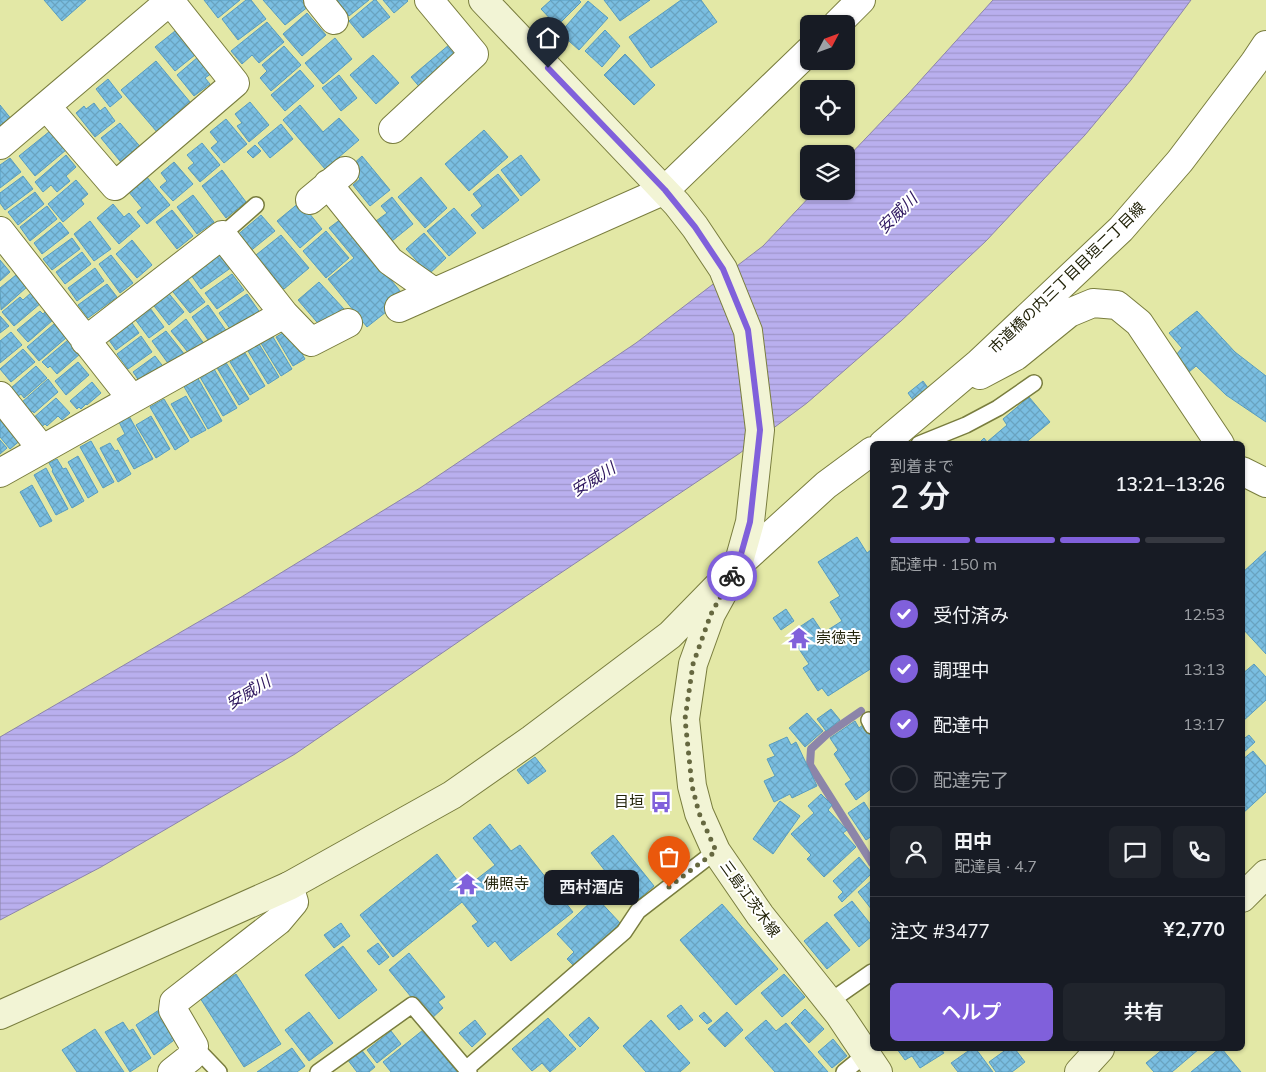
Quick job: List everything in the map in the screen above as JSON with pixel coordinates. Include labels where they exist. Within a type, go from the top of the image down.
[{"type":"main road","name":"三島江茨木線","points":[[483,0],[671,197],[695,227],[723,269],[748,330],[760,430],[750,522],[738,565],[711,614],[693,664],[685,719],[692,786],[699,813],[716,851],[760,915],[840,1014],[872,1063]]},
{"type":"main road","points":[[0,1015],[289,886],[452,795],[532,739],[670,635],[738,565]]},
{"type":"main road","points":[[1245,895],[1266,874]]},
{"type":"main road","points":[[1079,1072],[1098,1051]]},
{"type":"street","points":[[0,145],[171,0],[235,83],[115,186],[46,106]]},
{"type":"street","points":[[394,129],[474,54],[429,0]]},
{"type":"street","points":[[846,15],[861,0]]},
{"type":"street","name":"市道橋の内三丁目目垣二丁目線","points":[[887,441],[979,363],[1121,230],[1180,161],[1266,45]]},
{"type":"street","points":[[399,308],[434,292],[671,197],[800,61]]},
{"type":"street","points":[[328,185],[390,261],[434,292]]},
{"type":"street","points":[[0,231],[132,399]]},
{"type":"street","points":[[85,341],[222,235],[284,314],[311,342],[348,323]]},
{"type":"street","points":[[943,394],[1016,356],[1069,313],[1093,303],[1117,305],[1139,324],[1218,441]]},
{"type":"street","points":[[0,473],[41,448],[284,314]]},
{"type":"street","points":[[0,396],[41,448]]},
{"type":"street","points":[[738,565],[826,485],[870,452]]},
{"type":"street","points":[[1245,472],[1266,483]]},
{"type":"street","points":[[172,1072],[191,1057],[194,1046],[173,1010],[174,1002],[278,921],[294,902],[289,886]]},
{"type":"lane","points":[[222,235],[256,206]]},
{"type":"lane","points":[[926,441],[966,425],[998,408],[1034,383]]},
{"type":"lane","points":[[837,477],[870,463]]},
{"type":"lane","points":[[318,1072],[412,1005],[467,1070],[624,932],[638,911],[716,851]]},
{"type":"lane","points":[[829,1002],[870,973]]},
{"type":"lane","points":[[194,1046],[219,1072]]},
{"type":"lane","points":[[844,1072],[872,1063]]},
{"type":"water","name":"安威川","points":[[993,0],[1191,0],[1131,80],[1085,135],[986,241],[900,322],[807,403],[740,453],[480,627],[295,754],[101,867],[0,920],[0,737],[243,596],[420,488],[636,343],[763,246],[806,200],[855,200],[855,150]]},
{"type":"building","points":[[44,0],[86,0],[62,21]]},
{"type":"building","points":[[204,0],[240,0],[218,18]]},
{"type":"building","points":[[246,0],[251,0],[266,19],[238,40],[222,19]]},
{"type":"building","points":[[263,0],[304,0],[309,6],[285,25]]},
{"type":"building","points":[[337,0],[369,0],[349,16]]},
{"type":"building","points":[[374,0],[390,17],[363,38],[349,21]]},
{"type":"building","points":[[383,0],[407,0],[408,1],[394,13]]},
{"type":"building","points":[[551,0],[579,0],[581,2],[557,26],[541,9]]},
{"type":"building","points":[[604,0],[650,0],[620,21]]},
{"type":"building","points":[[681,0],[701,0],[717,22],[651,68],[629,37]]},
{"type":"building","points":[[588,1],[608,18],[579,50],[560,33]]},
{"type":"building","points":[[307,13],[326,35],[302,56],[283,34]]},
{"type":"building","points":[[267,22],[284,42],[259,63],[252,55],[242,64],[231,51]]},
{"type":"building","points":[[605,30],[620,46],[602,67],[585,51]]},
{"type":"building","points":[[175,31],[195,55],[175,71],[155,47]]},
{"type":"building","points":[[335,38],[352,59],[323,84],[305,63]]},
{"type":"building","points":[[450,44],[462,58],[423,91],[411,77]]},
{"type":"building","points":[[284,46],[301,65],[271,91],[260,78],[267,71],[262,65]]},
{"type":"building","points":[[625,54],[655,85],[634,105],[604,75]]},
{"type":"building","points":[[373,55],[399,83],[376,104],[350,75]]},
{"type":"building","points":[[198,57],[212,73],[205,78],[210,84],[194,96],[177,75]]},
{"type":"building","points":[[156,61],[195,108],[157,132],[121,90]]},
{"type":"building","points":[[300,70],[314,86],[285,111],[271,95]]},
{"type":"building","points":[[339,75],[357,98],[341,111],[322,88]]},
{"type":"building","points":[[108,79],[122,97],[110,107],[96,89]]},
{"type":"building","points":[[250,102],[269,125],[249,142],[237,126],[242,123],[235,114]]},
{"type":"building","points":[[94,103],[100,111],[105,107],[115,121],[95,137],[76,113],[84,106],[86,109]]},
{"type":"building","points":[[0,105],[12,120],[0,130]]},
{"type":"building","points":[[300,105],[323,132],[339,118],[359,140],[325,169],[283,120]]},
{"type":"building","points":[[226,119],[247,144],[224,163],[211,148],[218,142],[210,132]]},
{"type":"building","points":[[120,123],[143,150],[124,166],[101,138]]},
{"type":"building","points":[[281,124],[293,139],[270,158],[258,143]]},
{"type":"building","points":[[484,130],[508,157],[469,191],[445,164]]},
{"type":"building","points":[[50,131],[66,150],[35,176],[19,156]]},
{"type":"building","points":[[202,143],[220,165],[200,182],[188,168],[194,163],[187,155]]},
{"type":"building","points":[[255,145],[261,151],[253,158],[247,152]]},
{"type":"building","points":[[66,155],[76,167],[66,176],[70,181],[57,192],[51,185],[43,192],[35,182]]},
{"type":"building","points":[[521,155],[540,180],[521,196],[501,170]]},
{"type":"building","points":[[362,156],[390,190],[370,206],[353,185],[360,179],[350,167]]},
{"type":"building","points":[[10,158],[21,172],[0,188],[0,165]]},
{"type":"building","points":[[174,162],[193,184],[173,201],[160,187],[167,181],[161,173]]},
{"type":"building","points":[[222,170],[246,202],[226,218],[202,186]]},
{"type":"building","points":[[498,174],[519,200],[483,229],[471,215],[482,206],[473,194]]},
{"type":"building","points":[[23,176],[33,189],[5,210],[0,203],[0,193]]},
{"type":"building","points":[[146,176],[170,205],[147,224],[137,212],[142,208],[128,191]]},
{"type":"building","points":[[421,177],[447,208],[425,228],[398,197]]},
{"type":"building","points":[[76,180],[88,194],[81,200],[84,204],[63,222],[48,204]]},
{"type":"building","points":[[35,192],[44,204],[18,225],[8,212]]},
{"type":"building","points":[[193,195],[214,222],[197,234],[177,207]]},
{"type":"building","points":[[392,197],[413,224],[392,241],[376,221],[387,213],[381,206]]},
{"type":"building","points":[[300,202],[322,229],[300,248],[277,221]]},
{"type":"building","points":[[113,204],[124,217],[129,213],[140,226],[119,244],[97,218]]},
{"type":"building","points":[[47,206],[57,219],[30,241],[20,227]]},
{"type":"building","points":[[454,208],[476,233],[449,256],[427,231]]},
{"type":"building","points":[[172,210],[193,236],[177,249],[156,222]]},
{"type":"building","points":[[261,215],[275,231],[248,253],[235,237]]},
{"type":"building","points":[[341,219],[405,297],[367,327],[328,279],[354,258],[329,228]]},
{"type":"building","points":[[90,221],[111,249],[94,261],[74,234]]},
{"type":"building","points":[[60,222],[69,233],[42,254],[34,243]]},
{"type":"building","points":[[326,231],[349,258],[326,278],[303,251]]},
{"type":"building","points":[[424,233],[446,258],[429,274],[406,249]]},
{"type":"building","points":[[281,235],[309,268],[284,289],[256,255]]},
{"type":"building","points":[[72,238],[80,249],[52,270],[43,259]]},
{"type":"building","points":[[132,240],[152,265],[137,278],[116,254]]},
{"type":"building","points":[[219,250],[232,267],[201,289],[188,271]]},
{"type":"building","points":[[82,252],[91,264],[65,284],[56,272]]},
{"type":"building","points":[[111,255],[133,283],[120,293],[99,264]]},
{"type":"building","points":[[0,260],[10,272],[0,281]]},
{"type":"building","points":[[95,268],[104,281],[77,301],[68,288]]},
{"type":"building","points":[[232,274],[244,290],[217,309],[205,293]]},
{"type":"building","points":[[16,275],[27,287],[1,310],[0,288]]},
{"type":"building","points":[[184,275],[205,302],[190,313],[169,287]]},
{"type":"building","points":[[319,282],[344,309],[322,328],[298,300]]},
{"type":"building","points":[[107,284],[117,297],[88,318],[78,305]]},
{"type":"building","points":[[166,290],[184,312],[169,325],[151,302]]},
{"type":"building","points":[[32,292],[41,303],[14,326],[2,312],[20,297],[23,300]]},
{"type":"building","points":[[247,294],[261,314],[233,333],[219,313]]},
{"type":"building","points":[[147,304],[164,327],[149,338],[132,315]]},
{"type":"building","points":[[208,305],[227,332],[211,344],[192,317]]},
{"type":"building","points":[[40,311],[43,314],[46,311],[53,320],[28,342],[17,330]]},
{"type":"building","points":[[1197,311],[1235,352],[1266,376],[1266,422],[1226,395],[1196,366],[1189,372],[1176,355],[1182,348],[1169,333]]},
{"type":"building","points":[[0,316],[9,326],[0,333]]},
{"type":"building","points":[[127,316],[139,333],[116,350],[104,333]]},
{"type":"building","points":[[186,319],[205,345],[191,356],[171,331]]},
{"type":"building","points":[[54,324],[66,338],[39,361],[27,347]]},
{"type":"building","points":[[288,330],[305,359],[293,366],[276,337]]},
{"type":"building","points":[[166,331],[185,355],[170,366],[152,341]]},
{"type":"building","points":[[11,332],[22,345],[0,363],[0,341]]},
{"type":"building","points":[[270,332],[292,369],[281,376],[259,340]]},
{"type":"building","points":[[141,336],[152,352],[128,369],[117,354]]},
{"type":"building","points":[[68,340],[80,354],[57,374],[50,366],[48,368],[42,362]]},
{"type":"building","points":[[259,344],[279,377],[268,384],[248,351]]},
{"type":"building","points":[[23,349],[35,362],[11,382],[0,369]]},
{"type":"building","points":[[245,353],[265,386],[250,395],[230,362]]},
{"type":"building","points":[[155,356],[165,369],[142,385],[133,372]]},
{"type":"building","points":[[225,361],[249,399],[239,405],[216,366]]},
{"type":"building","points":[[78,362],[89,375],[66,395],[55,381]]},
{"type":"building","points":[[36,366],[47,378],[24,398],[21,394],[18,396],[11,388]]},
{"type":"building","points":[[214,369],[237,408],[223,416],[200,377]]},
{"type":"building","points":[[196,375],[222,421],[208,429],[182,383]]},
{"type":"building","points":[[48,379],[58,392],[34,413],[33,411],[30,413],[21,403]]},
{"type":"building","points":[[923,381],[931,392],[916,404],[908,393]]},
{"type":"building","points":[[92,382],[101,393],[81,409],[79,407],[77,409],[70,401]]},
{"type":"building","points":[[186,396],[206,430],[191,438],[171,404]]},
{"type":"building","points":[[1029,397],[1050,422],[1028,441],[988,441],[1007,425],[1003,419]]},
{"type":"building","points":[[56,398],[70,413],[62,420],[58,416],[47,426],[45,424],[40,428],[32,419]]},
{"type":"building","points":[[164,399],[189,441],[175,450],[150,407]]},
{"type":"building","points":[[0,413],[22,439],[10,449],[0,437]]},
{"type":"building","points":[[129,416],[153,459],[134,469],[117,439],[125,434],[119,422]]},
{"type":"building","points":[[151,416],[170,449],[156,458],[136,425]]},
{"type":"building","points":[[0,440],[7,448],[0,454]]},
{"type":"building","points":[[91,441],[114,482],[103,488],[80,447]]},
{"type":"building","points":[[110,443],[115,451],[118,450],[131,474],[118,482],[100,448]]},
{"type":"building","points":[[78,456],[98,492],[88,498],[68,462]]},
{"type":"building","points":[[57,459],[63,469],[66,468],[84,501],[72,508],[49,463]]},
{"type":"building","points":[[46,468],[68,509],[56,515],[34,475]]},
{"type":"building","points":[[32,485],[52,521],[40,527],[20,492]]},
{"type":"building","points":[[857,537],[867,553],[870,551],[870,669],[828,696],[822,688],[818,691],[803,668],[809,664],[789,634],[813,618],[823,633],[842,621],[830,602],[840,596],[818,562]]},
{"type":"building","points":[[1266,551],[1266,654],[1245,631],[1245,570]]},
{"type":"building","points":[[786,609],[794,621],[781,630],[773,618]]},
{"type":"building","points":[[1254,664],[1266,677],[1266,700],[1245,719],[1245,672]]},
{"type":"building","points":[[831,709],[840,720],[826,731],[817,719]]},
{"type":"building","points":[[807,713],[823,731],[805,747],[789,728]]},
{"type":"building","points":[[855,721],[859,728],[864,724],[870,733],[870,790],[856,800],[845,784],[851,780],[834,754],[838,750],[830,738]]},
{"type":"building","points":[[1249,735],[1255,742],[1245,751],[1245,738]]},
{"type":"building","points":[[787,737],[791,745],[796,742],[817,786],[792,798],[790,794],[774,802],[764,781],[775,776],[767,759],[775,756],[769,745]]},
{"type":"building","points":[[1253,751],[1266,766],[1266,792],[1245,811],[1245,758]]},
{"type":"building","points":[[535,757],[546,771],[528,784],[517,770]]},
{"type":"building","points":[[821,794],[832,805],[828,810],[847,830],[843,833],[856,847],[824,877],[807,859],[811,855],[791,834],[814,813],[808,806]]},
{"type":"building","points":[[780,801],[800,816],[773,854],[753,839]]},
{"type":"building","points":[[864,802],[870,811],[870,837],[866,840],[848,813]]},
{"type":"building","points":[[490,824],[511,851],[520,845],[573,912],[511,961],[495,941],[488,947],[472,926],[478,922],[462,902],[393,957],[360,915],[437,854],[464,889],[495,865],[473,838]]},
{"type":"building","points":[[613,835],[654,886],[632,905],[591,853]]},
{"type":"building","points":[[859,857],[870,871],[870,875],[842,902],[838,897],[843,892],[833,881]]},
{"type":"building","points":[[870,882],[870,907],[858,892]]},
{"type":"building","points":[[596,897],[620,923],[575,967],[567,959],[574,952],[557,934]]},
{"type":"building","points":[[852,901],[870,924],[870,938],[859,947],[834,915]]},
{"type":"building","points":[[722,904],[778,969],[736,1005],[680,940]]},
{"type":"building","points":[[827,922],[850,950],[827,969],[804,941]]},
{"type":"building","points":[[341,923],[350,936],[334,948],[324,935]]},
{"type":"building","points":[[378,943],[389,957],[379,965],[367,951]]},
{"type":"building","points":[[343,946],[377,990],[339,1019],[305,975]]},
{"type":"building","points":[[409,953],[445,997],[438,1002],[443,1008],[430,1020],[389,970]]},
{"type":"building","points":[[236,974],[281,1044],[244,1067],[200,998]]},
{"type":"building","points":[[784,974],[805,997],[782,1017],[761,993]]},
{"type":"building","points":[[681,1005],[693,1020],[679,1030],[667,1016]]},
{"type":"building","points":[[805,1009],[824,1029],[809,1043],[791,1023]]},
{"type":"building","points":[[159,1010],[177,1038],[154,1055],[136,1025]]},
{"type":"building","points":[[309,1012],[333,1043],[309,1061],[285,1030]]},
{"type":"building","points":[[704,1012],[712,1021],[707,1024],[699,1016]]},
{"type":"building","points":[[727,1012],[743,1030],[725,1047],[708,1029]]},
{"type":"building","points":[[589,1017],[599,1028],[580,1047],[569,1035]]},
{"type":"building","points":[[548,1018],[576,1049],[550,1072],[542,1063],[532,1071],[512,1049]]},
{"type":"building","points":[[475,1020],[486,1034],[472,1047],[459,1033]]},
{"type":"building","points":[[651,1020],[690,1063],[680,1072],[646,1072],[623,1046]]},
{"type":"building","points":[[766,1020],[776,1031],[786,1023],[828,1072],[775,1072],[745,1038]]},
{"type":"building","points":[[123,1022],[129,1031],[133,1029],[151,1058],[130,1072],[105,1032]]},
{"type":"building","points":[[95,1029],[124,1072],[77,1072],[62,1050]]},
{"type":"building","points":[[423,1030],[457,1072],[391,1072],[383,1062]]},
{"type":"building","points":[[391,1031],[401,1044],[377,1063],[367,1050]]},
{"type":"building","points":[[833,1039],[847,1056],[832,1068],[818,1052]]},
{"type":"building","points":[[292,1048],[305,1066],[297,1072],[257,1072]]},
{"type":"building","points":[[360,1048],[375,1067],[369,1072],[357,1072],[347,1059]]},
{"type":"building","points":[[898,1051],[942,1051],[944,1053],[920,1068],[912,1056],[905,1060]]},
{"type":"building","points":[[968,1051],[977,1051],[993,1072],[958,1072],[951,1063]]},
{"type":"building","points":[[1004,1051],[1017,1051],[1025,1062],[1012,1072],[996,1072],[989,1062]]},
{"type":"building","points":[[1161,1051],[1197,1051],[1172,1072],[1154,1072],[1146,1063]]},
{"type":"building","points":[[1217,1051],[1224,1051],[1241,1072],[1191,1072]]},
{"type":"waterway","points":[[861,711],[826,735],[811,749],[810,765],[870,860]]},
{"type":"way so far","points":[[669,887],[716,851],[699,813],[692,786],[685,719],[693,664],[711,614],[732,576]]},
{"type":"place","name":"崇徳寺","points":[[799,638]]},
{"type":"place","name":"目垣","points":[[661,802]]},
{"type":"place","name":"佛照寺","points":[[467,884]]},
{"type":"place","name":"西村酒店","points":[[669,887]]},
{"type":"route","points":[[548,68],[665,190],[695,227],[723,269],[748,330],[760,430],[750,522],[738,565],[732,576]]}]
